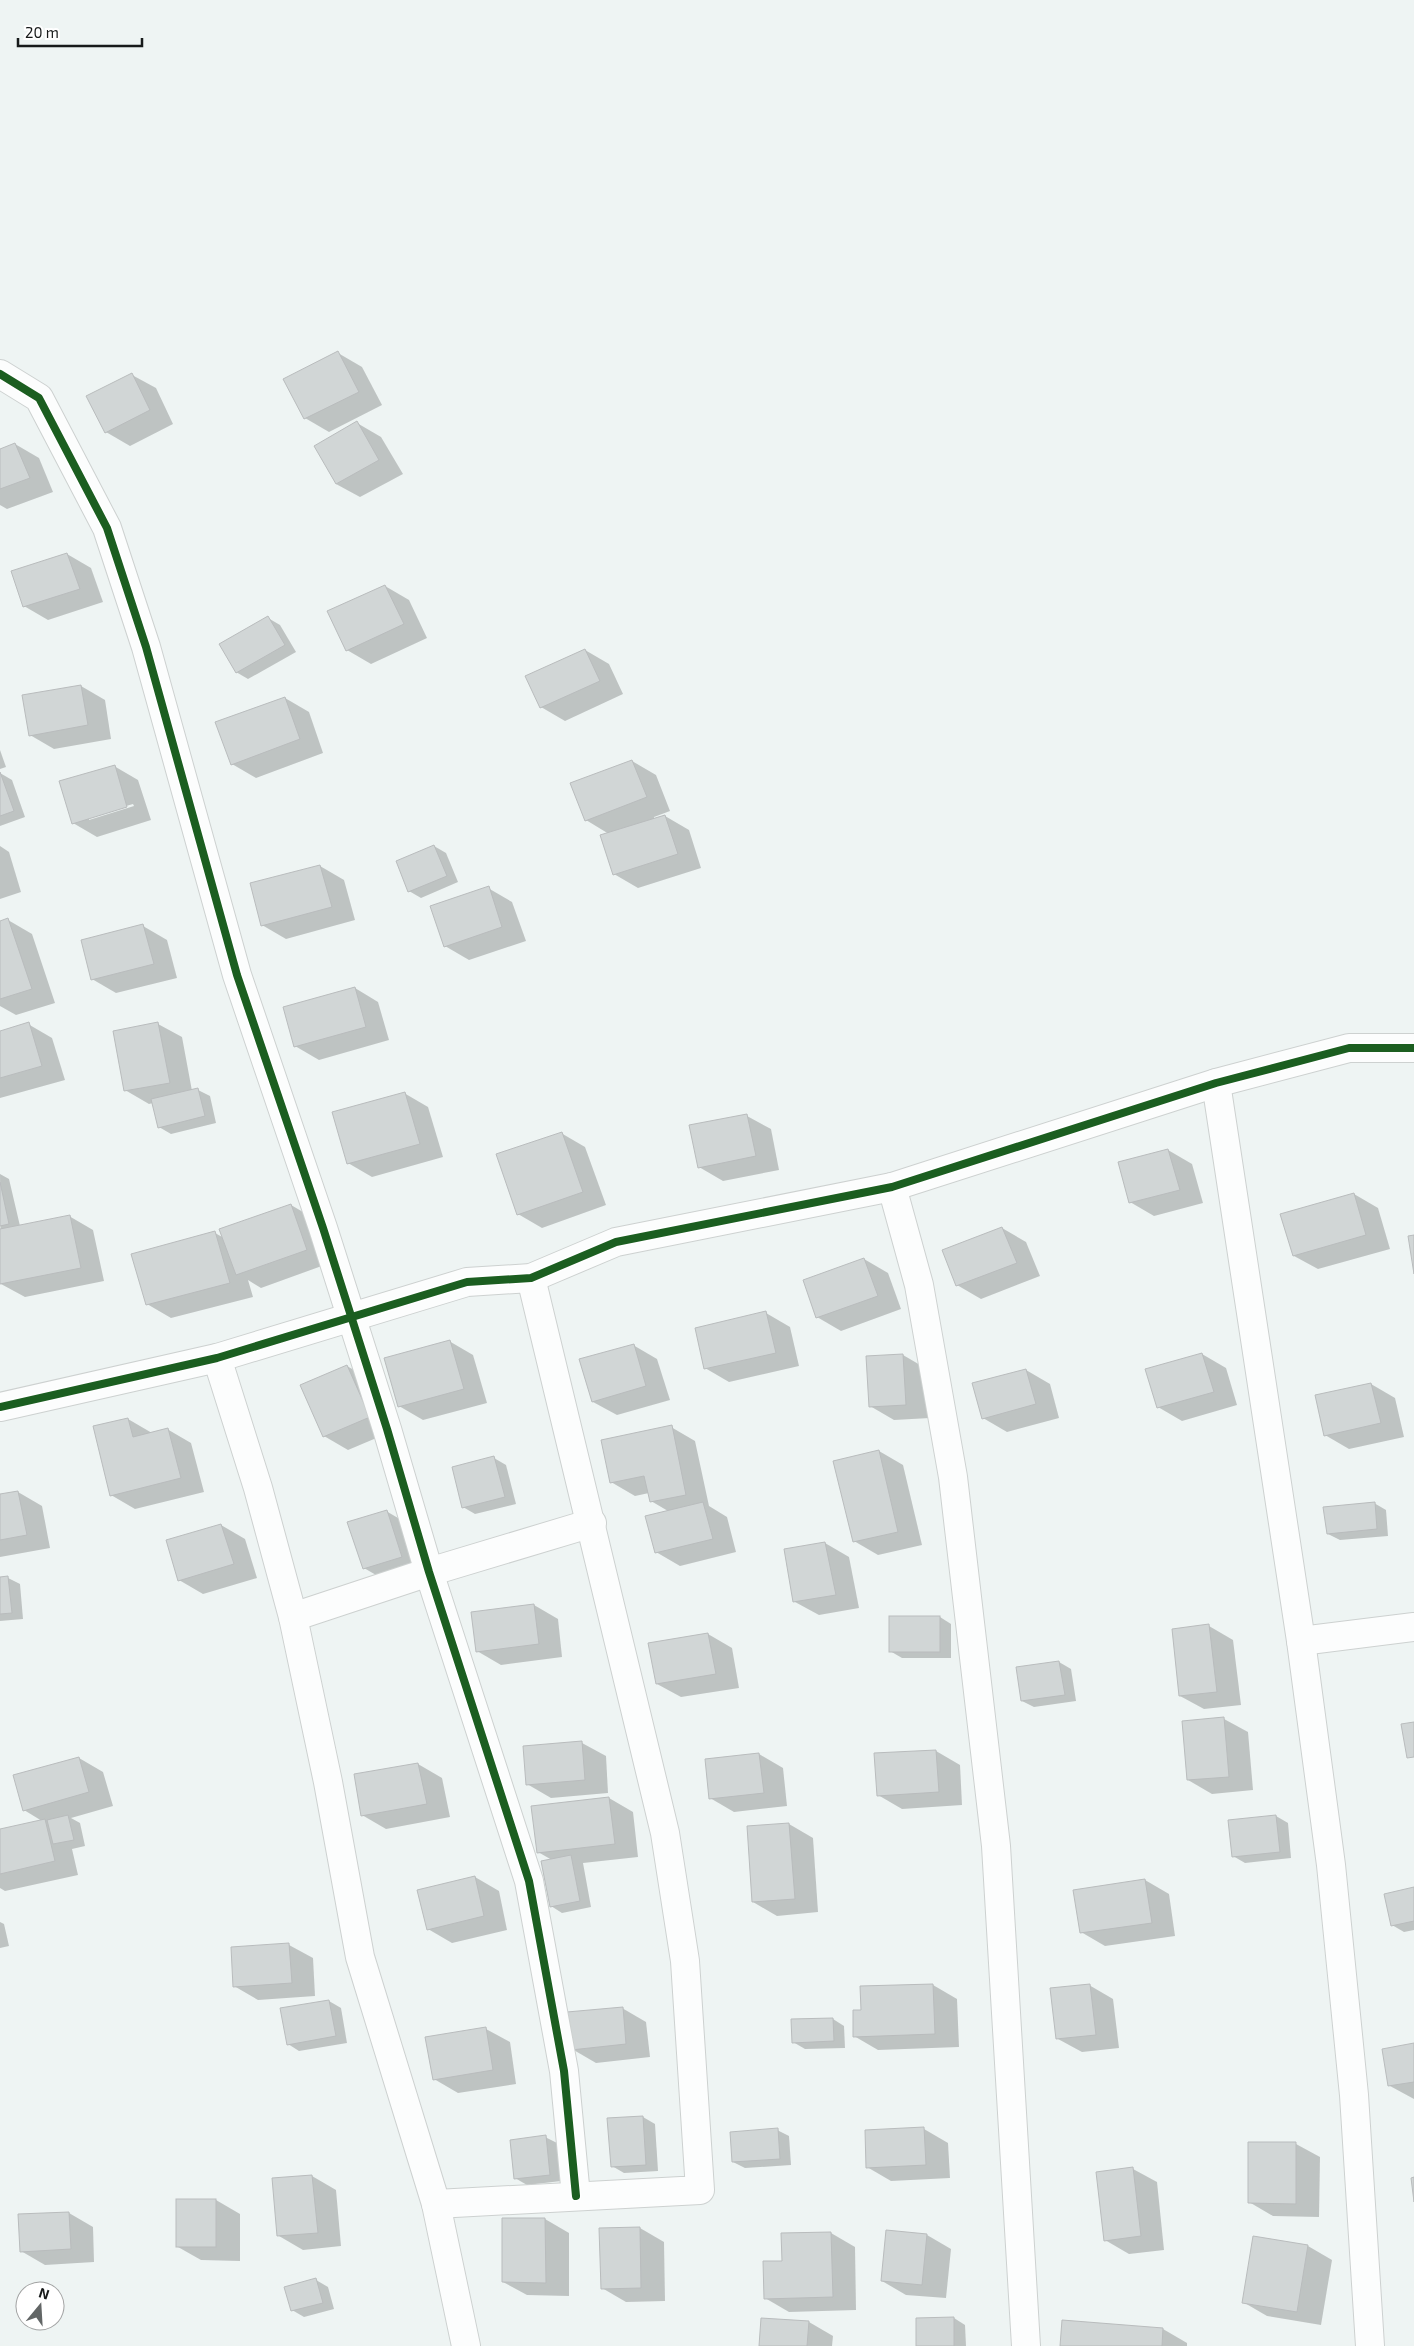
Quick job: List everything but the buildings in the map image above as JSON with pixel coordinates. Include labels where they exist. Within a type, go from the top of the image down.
[{"type":"street","points":[[0,374],[39,398],[107,528],[146,647],[236,975],[351,1317],[429,1572],[529,1881],[564,2071],[576,2196]]},
{"type":"street","points":[[0,1407],[217,1358],[467,1282],[531,1278],[616,1242],[892,1187],[1216,1083],[1349,1048],[1414,1048]]},
{"type":"street","points":[[1216,1083],[1301,1641],[1331,1864],[1354,2095],[1370,2346]]},
{"type":"street","points":[[892,1187],[919,1285],[953,1477],[996,1846],[1026,2346]]},
{"type":"street","points":[[436,2204],[700,2190],[685,1961],[665,1833],[592,1523],[531,1278]]},
{"type":"street","points":[[217,1358],[258,1488],[293,1617],[328,1782],[360,1957],[436,2204],[466,2346]]},
{"type":"street","points":[[293,1617],[429,1572],[592,1523]]},
{"type":"street","points":[[1301,1641],[1414,1626]]},
{"type":"cycle path","points":[[0,374],[39,398],[107,528],[146,647],[237,975],[323,1228],[387,1429],[429,1572],[529,1881],[564,2071],[576,2196]]},
{"type":"cycle path","points":[[0,1407],[217,1358],[467,1282],[531,1278],[616,1242],[892,1187],[1216,1083],[1349,1048],[1414,1048]]}]
